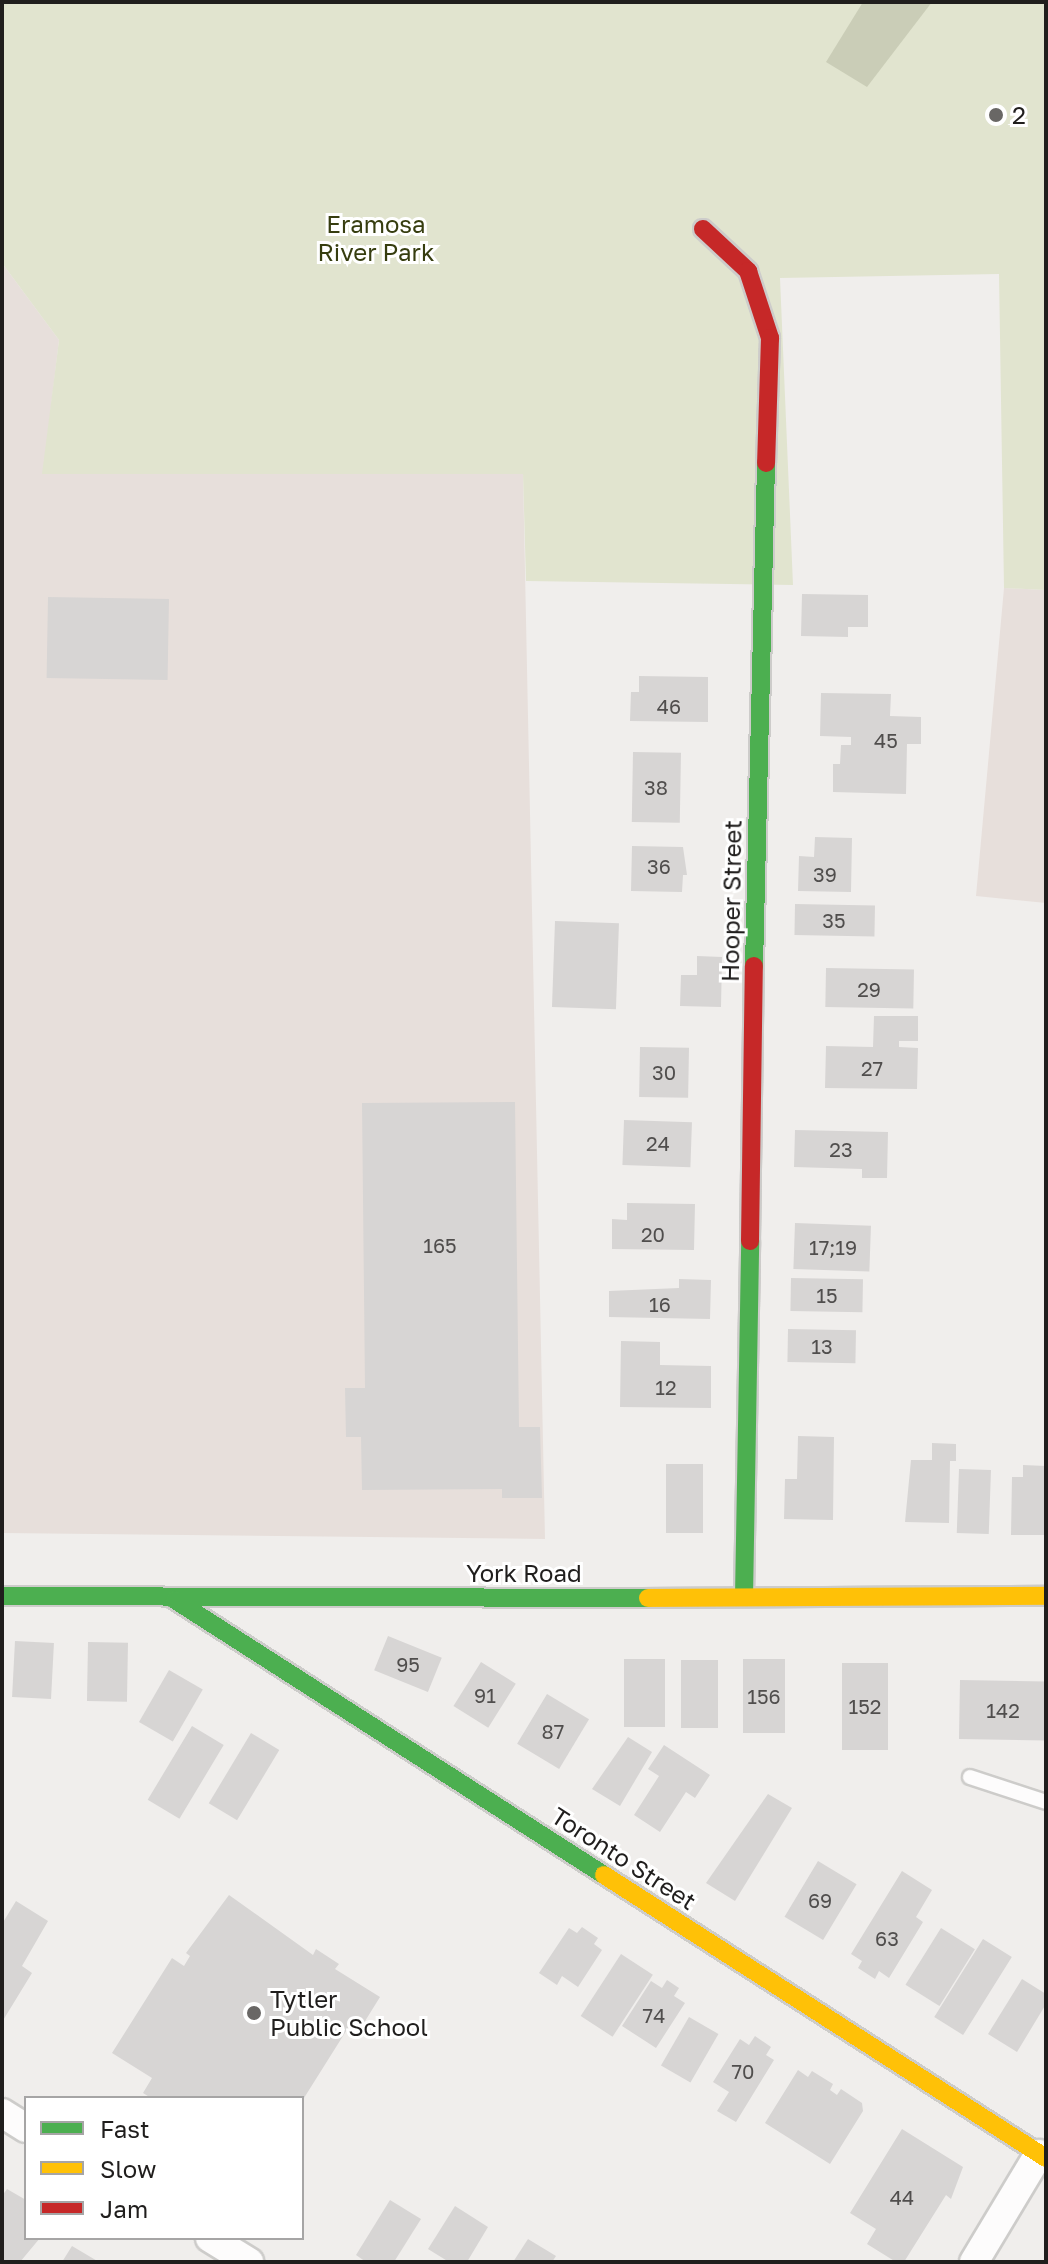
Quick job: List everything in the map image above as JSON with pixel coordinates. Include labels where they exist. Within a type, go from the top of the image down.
[{"type":"street","name":"Hooper Street","points":[[703,229],[748,271],[770,338],[759,664],[744,1597]]},
{"type":"street","name":"York Road","points":[[2,1596],[175,1600],[1046,1596]]},
{"type":"street","name":"Toronto Street","points":[[175,1600],[1042,2156]]},
{"type":"street","points":[[2,2113],[24,2127]]},
{"type":"street","points":[[974,2262],[1042,2156]]},
{"type":"street","points":[[216,2249],[249,2262]]},
{"type":"lane","points":[[970,1777],[1046,1802]]},
{"type":"shaded area","points":[[2,263],[59,340],[43,474],[523,474],[545,1539],[2,1533]]},
{"type":"shaded area","points":[[1004,588],[1046,590],[1046,903],[976,896]]},
{"type":"green space","name":"Eramosa River Park","points":[[2,2],[1046,2],[1046,590],[1004,588],[999,274],[780,278],[793,585],[526,581],[523,474],[42,474],[59,340],[2,263]]},
{"type":"green space","points":[[863,2],[932,2],[867,87],[826,62]]},
{"type":"building","points":[[802,594],[868,595],[868,627],[848,627],[848,637],[801,636]]},
{"type":"building","points":[[48,597],[169,599],[168,680],[47,678]]},
{"type":"building","points":[[639,676],[708,677],[708,722],[630,721],[631,692],[639,692]]},
{"type":"building","points":[[821,693],[891,694],[890,716],[921,717],[921,744],[907,744],[906,794],[833,792],[833,764],[840,764],[841,745],[851,745],[851,737],[820,736]]},
{"type":"building","points":[[633,752],[681,753],[680,823],[632,822]]},
{"type":"building","points":[[815,837],[852,838],[851,892],[798,891],[799,856],[814,857]]},
{"type":"building","points":[[632,846],[683,847],[687,875],[683,875],[682,892],[631,891]]},
{"type":"building","points":[[795,904],[875,905],[874,936],[794,935]]},
{"type":"building","points":[[555,921],[619,923],[616,1009],[552,1007]]},
{"type":"building","points":[[697,956],[722,957],[721,1007],[680,1006],[681,975],[697,975]]},
{"type":"building","points":[[826,968],[914,970],[913,1009],[825,1007]]},
{"type":"building","points":[[874,1016],[918,1016],[918,1041],[899,1041],[899,1047],[918,1048],[917,1089],[825,1088],[826,1046],[873,1047]]},
{"type":"building","points":[[640,1047],[689,1048],[688,1098],[639,1097]]},
{"type":"building","points":[[515,1102],[519,1427],[540,1427],[542,1498],[502,1498],[502,1489],[362,1490],[361,1437],[346,1437],[345,1388],[365,1388],[362,1103]]},
{"type":"building","points":[[624,1120],[692,1122],[690,1167],[622,1165]]},
{"type":"building","points":[[795,1130],[888,1132],[887,1178],[862,1178],[862,1169],[794,1167]]},
{"type":"building","points":[[627,1203],[695,1204],[694,1250],[612,1249],[612,1219],[627,1220]]},
{"type":"building","points":[[795,1223],[871,1226],[869,1272],[793,1269]]},
{"type":"building","points":[[791,1278],[863,1279],[862,1312],[790,1311]]},
{"type":"building","points":[[679,1279],[711,1280],[710,1319],[609,1317],[609,1291],[679,1288]]},
{"type":"building","points":[[788,1329],[856,1330],[855,1363],[787,1362]]},
{"type":"building","points":[[621,1341],[660,1342],[660,1365],[711,1366],[711,1408],[620,1407]]},
{"type":"building","points":[[798,1436],[834,1437],[833,1520],[784,1519],[785,1479],[797,1479]]},
{"type":"building","points":[[932,1443],[956,1444],[956,1461],[950,1461],[949,1523],[905,1522],[911,1460],[932,1460]]},
{"type":"building","points":[[666,1464],[703,1464],[703,1533],[666,1533]]},
{"type":"building","points":[[1023,1465],[1046,1466],[1046,1535],[1011,1535],[1012,1477],[1023,1477]]},
{"type":"building","points":[[959,1469],[991,1470],[989,1534],[957,1533]]},
{"type":"building","points":[[388,1636],[442,1658],[428,1692],[374,1670]]},
{"type":"building","points":[[15,1641],[54,1643],[51,1699],[12,1697]]},
{"type":"building","points":[[88,1642],[128,1643],[127,1702],[87,1701]]},
{"type":"building","points":[[624,1659],[665,1659],[665,1727],[624,1727]]},
{"type":"building","points":[[743,1659],[785,1659],[785,1733],[743,1733]]},
{"type":"building","points":[[681,1660],[718,1660],[718,1728],[681,1728]]},
{"type":"building","points":[[481,1662],[516,1684],[488,1728],[453,1706]]},
{"type":"building","points":[[842,1663],[888,1663],[888,1750],[842,1750]]},
{"type":"building","points":[[169,1670],[203,1690],[173,1741],[139,1722]]},
{"type":"building","points":[[960,1680],[1046,1682],[1045,1740],[959,1739]]},
{"type":"building","points":[[547,1694],[589,1719],[559,1769],[517,1744]]},
{"type":"building","points":[[192,1726],[224,1745],[179,1819],[148,1800]]},
{"type":"building","points":[[251,1733],[279,1750],[237,1820],[209,1803]]},
{"type":"building","points":[[628,1737],[652,1752],[620,1806],[592,1789]]},
{"type":"building","points":[[664,1745],[710,1775],[695,1798],[686,1792],[660,1832],[634,1815],[659,1776],[648,1769]]},
{"type":"building","points":[[768,1794],[792,1808],[735,1901],[706,1883]]},
{"type":"building","points":[[818,1861],[857,1884],[823,1940],[785,1917]]},
{"type":"building","points":[[902,1871],[932,1890],[916,1917],[923,1922],[889,1978],[879,1971],[875,1979],[858,1968],[862,1961],[851,1954]]},
{"type":"building","name":"Tytler Public School","points":[[229,1895],[313,1955],[316,1949],[339,1964],[335,1969],[380,1997],[357,2034],[348,2028],[304,2098],[148,2096],[143,2093],[152,2078],[112,2053],[172,1958],[184,1966],[190,1956],[186,1953]]},
{"type":"building","points":[[16,1901],[48,1921],[22,1966],[32,1973],[2,2022],[2,1924]]},
{"type":"building","points":[[582,1927],[598,1938],[594,1944],[602,1950],[578,1987],[562,1976],[557,1985],[539,1973],[569,1928],[577,1933]]},
{"type":"building","points":[[941,1928],[975,1949],[939,2006],[905,1985]]},
{"type":"building","points":[[983,1939],[1012,1957],[963,2035],[934,2017]]},
{"type":"building","points":[[621,1954],[653,1975],[613,2037],[581,2016]]},
{"type":"building","points":[[1022,1979],[1046,1994],[1046,2004],[1017,2052],[988,2034]]},
{"type":"building","points":[[667,1980],[679,1988],[674,1996],[685,2003],[656,2048],[622,2026],[651,1981],[662,1988]]},
{"type":"building","points":[[689,2017],[718,2034],[690,2082],[661,2065]]},
{"type":"building","points":[[755,2036],[771,2047],[766,2055],[774,2060],[736,2122],[717,2111],[729,2092],[713,2082],[740,2039],[749,2045]]},
{"type":"building","points":[[798,2070],[808,2077],[812,2071],[833,2084],[830,2090],[837,2095],[841,2089],[862,2103],[863,2111],[830,2164],[765,2123]]},
{"type":"building","points":[[902,2129],[963,2167],[951,2199],[946,2195],[904,2262],[896,2262],[867,2244],[876,2229],[850,2213]]},
{"type":"building","points":[[7,2189],[24,2199],[24,2240],[38,2240],[20,2262],[2,2261],[2,2196]]},
{"type":"building","points":[[390,2200],[421,2219],[394,2262],[366,2262],[356,2255]]},
{"type":"building","points":[[455,2206],[488,2227],[467,2262],[449,2262],[428,2249]]},
{"type":"building","points":[[528,2239],[556,2256],[552,2262],[513,2262]]},
{"type":"building","points":[[72,2246],[99,2262],[62,2262]]},
{"type":"traffic: fast","points":[[754,966],[766,463]]},
{"type":"traffic: fast","points":[[744,1597],[750,1241]]},
{"type":"traffic: fast","points":[[2,1596],[648,1598]]},
{"type":"traffic: fast","points":[[175,1600],[604,1875]]},
{"type":"traffic: slow","points":[[648,1598],[1046,1596]]},
{"type":"traffic: slow","points":[[604,1875],[1046,2158]]},
{"type":"traffic: jam","points":[[703,229],[748,271],[770,338],[766,463]]},
{"type":"traffic: jam","points":[[750,1241],[754,966]]},
{"type":"place","name":"2","points":[[996,115]]},
{"type":"place","name":"Tytler Public School","points":[[254,2013]]}]
